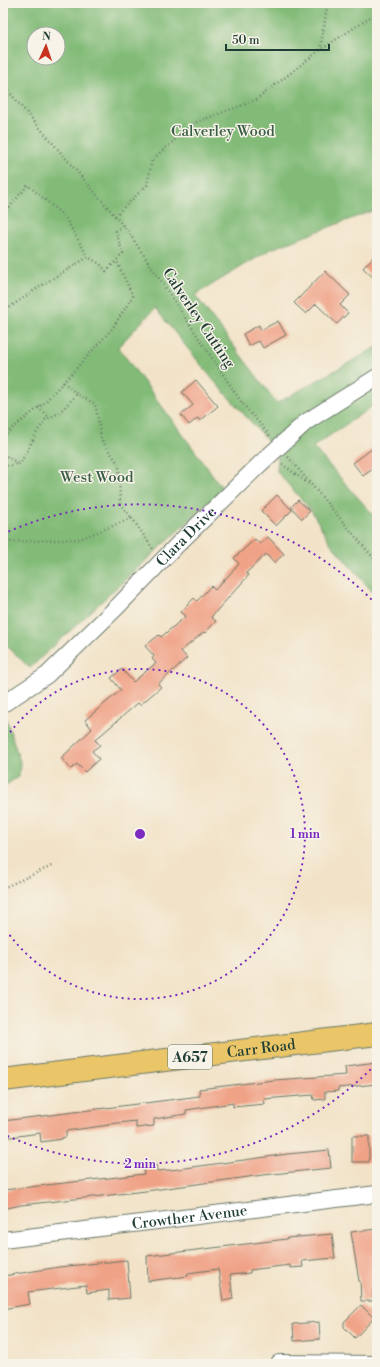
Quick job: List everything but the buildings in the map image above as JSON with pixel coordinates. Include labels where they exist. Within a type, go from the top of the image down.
[{"type":"main road","name":"Carr Road","points":[[3,1080],[377,1034]]},
{"type":"street","name":"Clara Drive","points":[[3,704],[47,675],[272,453],[306,422],[377,377]]},
{"type":"street","name":"Crowther Avenue","points":[[3,1240],[377,1194]]},
{"type":"street","points":[[279,1363],[375,1364]]},
{"type":"path","points":[[320,50],[328,3]]},
{"type":"path","points":[[115,216],[148,185],[152,160],[194,123],[256,100],[320,50],[377,13]]},
{"type":"path","name":"Calverley Cutting","points":[[3,85],[123,225],[242,403],[272,453],[315,488],[377,562]]},
{"type":"path","points":[[3,218],[7,210],[28,185],[65,217],[88,257],[100,264],[106,271],[123,254],[116,231],[123,225]]},
{"type":"path","points":[[3,312],[39,287],[88,257]]},
{"type":"path","points":[[3,436],[38,407],[112,329],[133,296],[116,260]]},
{"type":"path","points":[[63,382],[78,394],[95,404],[100,440],[119,465],[120,504],[132,518],[162,561]]},
{"type":"path","points":[[20,464],[45,420],[59,413],[78,394]]},
{"type":"path","points":[[38,407],[49,417]]},
{"type":"path","points":[[272,453],[315,488]]},
{"type":"path","points":[[3,454],[20,464]]},
{"type":"path","points":[[3,472],[5,466],[20,464]]},
{"type":"path","points":[[3,538],[10,542],[80,539],[132,518]]},
{"type":"path","points":[[3,888],[54,865]]},
{"type":"green space","points":[[3,3],[377,3],[377,209],[271,249],[195,295],[277,403],[377,347],[377,403],[313,447],[377,519],[377,597],[331,544],[311,510],[277,472],[278,452],[215,382],[155,308],[118,347],[223,489],[30,668],[3,642]]},
{"type":"green space","points":[[5,715],[20,762],[19,776],[3,787],[3,716]]},
{"type":"park label","name":"Calverley Wood","points":[[223,131]]},
{"type":"park label","name":"West Wood","points":[[97,477]]}]
